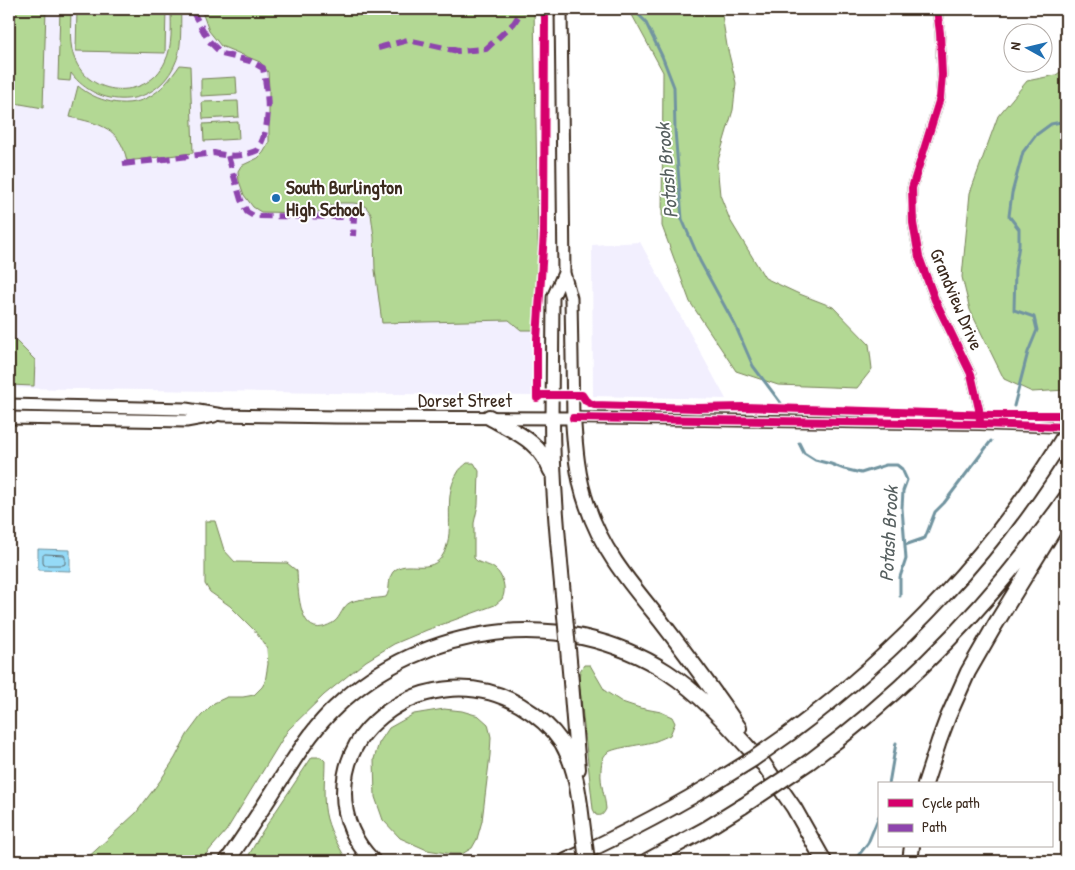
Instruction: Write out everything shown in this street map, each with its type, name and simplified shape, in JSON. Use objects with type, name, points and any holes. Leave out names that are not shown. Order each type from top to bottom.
[{"type":"highway","points":[[488,417],[524,438],[539,450],[549,467],[554,484]]},
{"type":"highway","points":[[552,418],[554,484],[578,755],[584,858]]},
{"type":"highway","points":[[573,418],[576,456],[584,494],[592,519],[604,545],[628,582],[660,620],[721,702],[794,808],[824,861]]},
{"type":"highway","points":[[566,861],[584,858],[724,777],[790,733],[833,700],[906,634],[968,568],[1019,504],[1066,433]]},
{"type":"highway","points":[[647,861],[706,829],[809,762],[838,741],[889,698],[953,636],[1012,570],[1066,498]]},
{"type":"highway","points":[[926,782],[948,717],[968,672],[1066,509]]},
{"type":"highway","points":[[227,861],[313,732],[336,707],[370,678],[402,660],[444,643],[475,635],[508,631],[544,632],[592,640],[634,654],[667,672],[689,689],[712,710],[762,763]]},
{"type":"highway","points":[[373,861],[364,852],[356,839],[347,818],[344,785],[348,765],[355,747],[373,724],[389,710],[426,693],[456,688],[482,690],[509,700],[534,714],[555,734],[565,750],[573,769],[580,805]]},
{"type":"highway","points":[[910,861],[912,848]]},
{"type":"highway","points":[[561,861],[584,858]]},
{"type":"main road","points":[[561,9],[564,273],[571,298],[573,418]]},
{"type":"main road","points":[[552,418],[553,297],[564,273]]},
{"type":"main road","name":"Dorset Street","points":[[9,405],[186,409],[223,415],[336,418],[573,418]]},
{"type":"main road","name":"Dorset Street","points":[[9,418],[186,422],[223,415]]},
{"type":"street","name":"Grandview Drive","points":[[937,9],[940,33],[941,90],[912,188],[913,222],[920,257],[936,300],[971,374],[979,409],[980,424]]},
{"type":"street","name":"Dorset Street","points":[[573,418],[1066,427]]},
{"type":"shaded area","name":"South Burlington High School","points":[[9,9],[372,9],[538,244],[532,396],[9,388]]},
{"type":"shaded area","points":[[640,242],[726,399],[593,396],[592,245]]},
{"type":"green space","points":[[9,9],[46,9],[43,108],[9,102]]},
{"type":"green space","points":[[60,9],[71,9],[70,36],[73,56],[84,74],[107,88],[120,89],[134,88],[146,83],[157,74],[168,56],[171,36],[171,9],[181,9],[180,46],[174,66],[165,80],[153,90],[139,97],[125,99],[110,98],[96,93],[82,85],[71,73],[70,81],[58,80]]},
{"type":"green space","points":[[77,9],[166,9],[165,53],[76,51]]},
{"type":"green space","points":[[201,9],[534,9],[538,244],[536,330],[521,330],[509,320],[382,323],[375,270],[371,214],[366,207],[361,204],[339,203],[314,213],[261,212],[253,207],[244,195],[238,171],[241,166],[258,158],[269,143],[268,72],[260,62],[221,46],[209,31]]},
{"type":"green space","points":[[624,9],[721,9],[736,83],[733,110],[717,164],[720,195],[730,220],[765,278],[833,307],[869,344],[872,369],[857,388],[778,385],[736,371],[690,302],[662,226],[663,72],[632,15]]},
{"type":"green space","points":[[180,65],[190,66],[193,153],[127,161],[124,150],[114,134],[99,125],[70,117],[78,86],[93,96],[111,102],[129,103],[152,95],[161,88]]},
{"type":"green space","points":[[1066,68],[1066,390],[1032,392],[1004,379],[970,310],[962,277],[970,193],[998,116],[1027,81],[1056,75]]},
{"type":"green space","points":[[236,77],[237,94],[201,96],[201,79]]},
{"type":"green space","points":[[238,101],[239,117],[203,119],[202,102]]},
{"type":"green space","points":[[238,122],[239,139],[204,141],[203,124]]},
{"type":"green space","points":[[9,334],[35,360],[34,386],[9,385]]},
{"type":"green space","points":[[467,463],[474,463],[479,471],[478,505],[474,523],[474,558],[498,572],[504,587],[502,599],[495,605],[394,644],[366,661],[324,695],[288,730],[226,831],[200,861],[84,861],[136,813],[160,781],[187,735],[201,716],[214,703],[227,697],[254,695],[265,682],[268,664],[267,648],[254,630],[230,606],[210,592],[205,584],[205,521],[215,521],[224,550],[235,562],[287,563],[297,571],[299,597],[304,616],[315,627],[323,627],[334,622],[351,602],[386,597],[391,575],[398,568],[426,566],[439,560],[444,553],[449,533],[450,493],[459,471]]},
{"type":"green space","points":[[584,665],[590,665],[605,691],[622,702],[661,712],[672,717],[675,723],[670,735],[656,741],[616,749],[605,755],[601,776],[606,809],[600,815],[596,815],[593,809],[579,680],[580,671]]},
{"type":"green space","points":[[444,709],[462,711],[479,716],[488,724],[491,737],[482,821],[477,839],[472,848],[462,854],[427,850],[400,838],[383,820],[375,797],[374,759],[379,743],[389,728],[414,714]]},
{"type":"green space","points":[[312,757],[321,757],[325,761],[325,812],[331,830],[347,861],[247,861],[262,832]]},
{"type":"water","points":[[38,549],[70,550],[70,571],[38,570]]},
{"type":"waterway","name":"Potash Brook","points":[[633,9],[645,21],[674,87],[675,130],[682,219],[700,261],[736,327],[753,366],[783,406]]},
{"type":"waterway","points":[[1014,406],[1028,352],[1037,330],[1034,317],[1014,310],[1019,229],[1009,216],[1012,193],[1023,152],[1036,135],[1051,124],[1066,121]]},
{"type":"waterway","points":[[905,545],[925,538],[935,512],[991,441]]},
{"type":"waterway","name":"Potash Brook","points":[[799,443],[804,453],[815,460],[844,469],[861,473],[886,465],[897,465],[902,469],[907,480],[903,491],[902,508],[906,559],[900,577],[900,596]]},
{"type":"waterway","name":"Potash Brook","points":[[889,782],[896,743]]},
{"type":"waterway","name":"Potash Brook","points":[[854,861],[868,843],[878,818]]},
{"type":"marked path","points":[[123,164],[214,153],[231,156],[242,155],[258,150],[264,137],[268,110],[263,68],[250,61],[222,54],[209,41],[192,9]]},
{"type":"marked path","points":[[378,48],[408,40],[458,51],[486,49],[514,23],[523,9]]},
{"type":"marked path","points":[[228,156],[241,200],[247,212],[254,216],[354,217],[353,236]]},
{"type":"cycle path","points":[[544,9],[544,233],[537,339],[537,398],[541,395],[582,395],[586,401],[594,405],[697,408],[744,407],[993,415],[1066,415]]},
{"type":"cycle path","points":[[937,9],[942,75],[940,98],[912,188],[913,223],[919,257],[935,300],[971,374],[980,421]]},
{"type":"cycle path","points":[[573,418],[1066,427]]},
{"type":"place","name":"South Burlington High School","points":[[276,198]]}]
